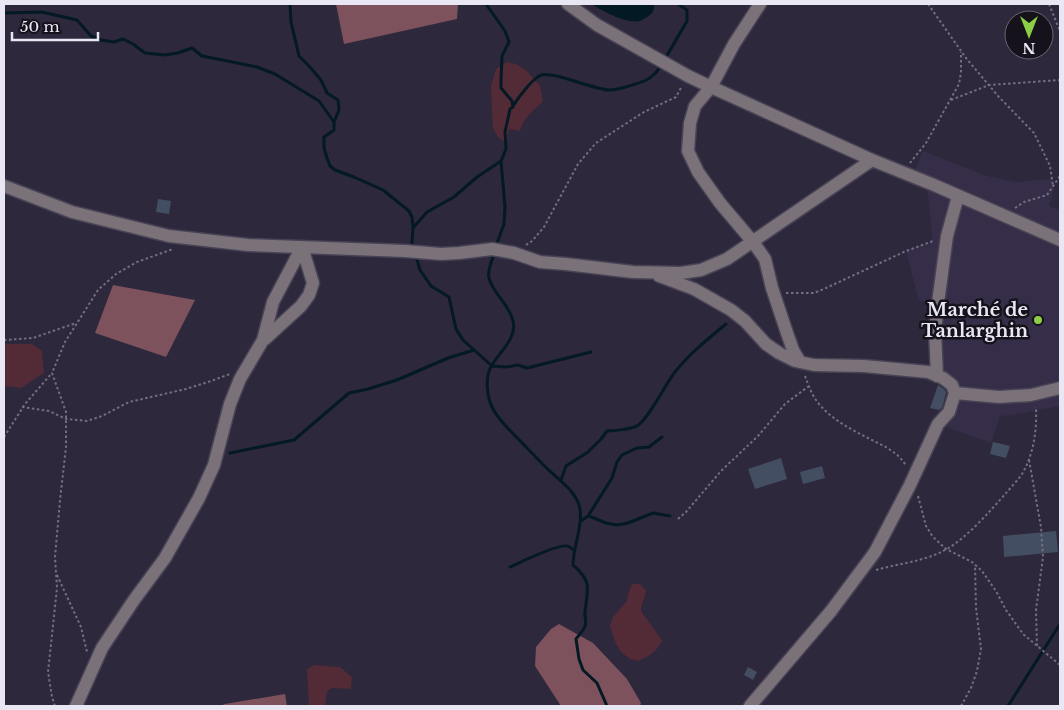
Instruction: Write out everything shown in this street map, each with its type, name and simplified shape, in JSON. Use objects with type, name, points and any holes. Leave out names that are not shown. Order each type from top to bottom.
[{"type":"street","points":[[568,4],[597,25],[688,76],[872,160],[1060,240]]},
{"type":"street","points":[[760,4],[734,44],[711,87],[696,106],[690,123],[688,151],[698,172],[714,195],[765,259],[786,333],[800,362]]},
{"type":"street","points":[[4,186],[72,212],[169,236],[248,245],[441,254],[492,249],[514,253],[540,262],[633,272],[681,273],[701,270],[727,259],[872,160]]},
{"type":"street","points":[[937,376],[934,331],[947,236],[958,196]]},
{"type":"street","points":[[76,706],[102,648],[165,558],[199,498],[214,465],[230,404],[240,379],[263,340],[273,302],[302,247]]},
{"type":"street","points":[[263,340],[301,306],[309,295],[313,283],[302,247]]},
{"type":"street","points":[[650,272],[694,289],[731,310],[745,321],[766,344],[779,353],[800,362],[814,366],[864,366],[928,372],[952,384],[955,393],[949,412],[938,424],[875,552],[831,611],[750,706]]},
{"type":"street","points":[[955,393],[999,397],[1035,394],[1060,388]]},
{"type":"path","points":[[928,4],[961,51],[989,85],[1034,133],[1050,166],[1053,186]]},
{"type":"path","points":[[1049,4],[1060,31]]},
{"type":"path","points":[[903,173],[926,143],[959,84],[961,51]]},
{"type":"path","points":[[514,253],[532,241],[544,227],[578,164],[596,143],[644,112],[676,97],[688,76]]},
{"type":"path","points":[[951,100],[989,85],[1060,80]]},
{"type":"path","points":[[1001,215],[1024,202],[1047,195],[1060,176]]},
{"type":"path","points":[[774,293],[814,292],[906,250],[947,236]]},
{"type":"path","points":[[4,437],[22,407],[52,373],[65,342],[98,290],[116,274],[137,262],[179,247]]},
{"type":"path","points":[[4,340],[34,338],[77,323]]},
{"type":"path","points":[[800,362],[808,386],[816,400],[825,410],[842,424],[890,450],[905,464],[926,526],[933,536],[946,549],[972,562],[982,571],[1022,634],[1060,665]]},
{"type":"path","points":[[52,373],[66,412],[66,447],[55,556],[57,588],[48,672],[55,706]]},
{"type":"path","points":[[22,407],[49,411],[66,419],[87,421],[102,416],[129,402],[186,389],[229,374]]},
{"type":"path","points":[[678,519],[720,471],[758,436],[785,404],[808,386]]},
{"type":"path","points":[[857,576],[941,553],[966,534],[994,507],[1022,475],[1028,460],[1036,434],[1035,394]]},
{"type":"path","points":[[1028,460],[1041,527],[1043,557],[1036,610],[1037,646]]},
{"type":"path","points":[[961,706],[971,688],[977,670],[980,648],[976,608],[976,565]]},
{"type":"path","points":[[56,573],[81,627],[92,672]]},
{"type":"shaded area","points":[[336,4],[458,4],[457,19],[344,44]]},
{"type":"shaded area","points":[[507,62],[516,64],[526,70],[540,86],[543,101],[527,118],[520,131],[509,129],[506,143],[498,137],[493,128],[491,86],[496,69]]},
{"type":"shaded area","points":[[923,151],[987,176],[1010,181],[1052,179],[1054,188],[1049,206],[1060,210],[1060,406],[1000,416],[991,443],[938,424],[955,393],[943,378],[938,303],[919,301],[906,251],[932,241],[927,184],[912,177]]},
{"type":"shaded area","points":[[113,285],[195,300],[166,357],[95,333]]},
{"type":"shaded area","points":[[4,344],[32,344],[42,351],[44,373],[21,388],[4,386]]},
{"type":"shaded area","points":[[632,584],[640,584],[646,591],[641,611],[662,640],[656,650],[639,661],[630,659],[621,652],[610,626],[613,617],[627,601]]},
{"type":"shaded area","points":[[559,624],[593,643],[627,679],[641,703],[640,706],[561,706],[535,666],[536,647],[551,629]]},
{"type":"shaded area","points":[[314,665],[340,667],[352,677],[351,689],[332,688],[327,691],[325,706],[309,706],[307,669]]},
{"type":"shaded area","points":[[285,694],[287,706],[220,706],[225,704]]},
{"type":"water","points":[[591,4],[654,4],[654,6],[653,12],[641,21],[628,21]]},
{"type":"building","points":[[158,199],[171,201],[169,214],[156,212]]},
{"type":"building","points":[[938,385],[946,393],[942,408],[939,410],[930,408]]},
{"type":"building","points":[[993,442],[1010,446],[1006,458],[990,454]]},
{"type":"building","points":[[781,458],[787,479],[755,489],[748,469]]},
{"type":"building","points":[[822,466],[825,478],[803,484],[800,472]]},
{"type":"building","points":[[1056,531],[1058,552],[1004,557],[1003,536]]},
{"type":"building","points":[[748,667],[757,672],[753,680],[744,675]]},
{"type":"waterway","points":[[290,4],[291,22],[299,56],[321,80],[327,93],[338,100],[339,110],[334,122],[334,130],[324,137],[324,148],[330,166],[335,170],[383,190],[409,211],[413,227]]},
{"type":"waterway","points":[[414,248],[412,243],[413,228],[427,212],[454,197],[477,177],[501,161],[506,149],[505,132],[510,109],[513,107],[512,101],[501,88],[501,80],[502,56],[509,42],[505,31],[486,4]]},
{"type":"waterway","points":[[665,59],[687,21],[687,10],[678,4]]},
{"type":"waterway","points":[[4,13],[42,12],[77,20],[91,36],[114,42],[123,39],[145,53],[165,55],[192,48],[202,56],[257,67],[275,74],[319,101],[334,122]]},
{"type":"waterway","points":[[513,106],[530,84],[541,75],[547,74],[612,90],[647,80],[657,72],[662,64]]},
{"type":"waterway","points":[[496,246],[504,224],[505,207],[501,161]]},
{"type":"waterway","points":[[495,252],[489,268],[489,278],[511,315],[514,328],[509,341],[489,371],[487,382],[489,398],[492,408],[512,433],[569,489],[578,503],[581,516],[573,565],[586,581],[588,591],[585,613],[586,624],[576,639],[583,670],[597,683],[607,706]]},
{"type":"waterway","points":[[416,256],[420,270],[431,286],[449,297],[456,329],[463,340],[492,366],[506,367],[518,365],[527,368],[591,352]]},
{"type":"waterway","points":[[561,480],[566,466],[588,452],[607,431],[637,426],[681,365],[699,346],[726,324]]},
{"type":"waterway","points":[[230,453],[294,440],[349,393],[397,380],[448,358],[474,350]]},
{"type":"waterway","points":[[581,521],[588,516],[612,478],[617,462],[622,455],[637,448],[649,447],[662,437]]},
{"type":"waterway","points":[[589,516],[617,525],[628,523],[653,513],[670,516]]},
{"type":"waterway","points":[[510,567],[562,546],[567,546],[574,550]]},
{"type":"waterway","points":[[1008,706],[1060,624]]},
{"type":"place","name":"Marché de Tanlarghin","points":[[1038,320]]}]
